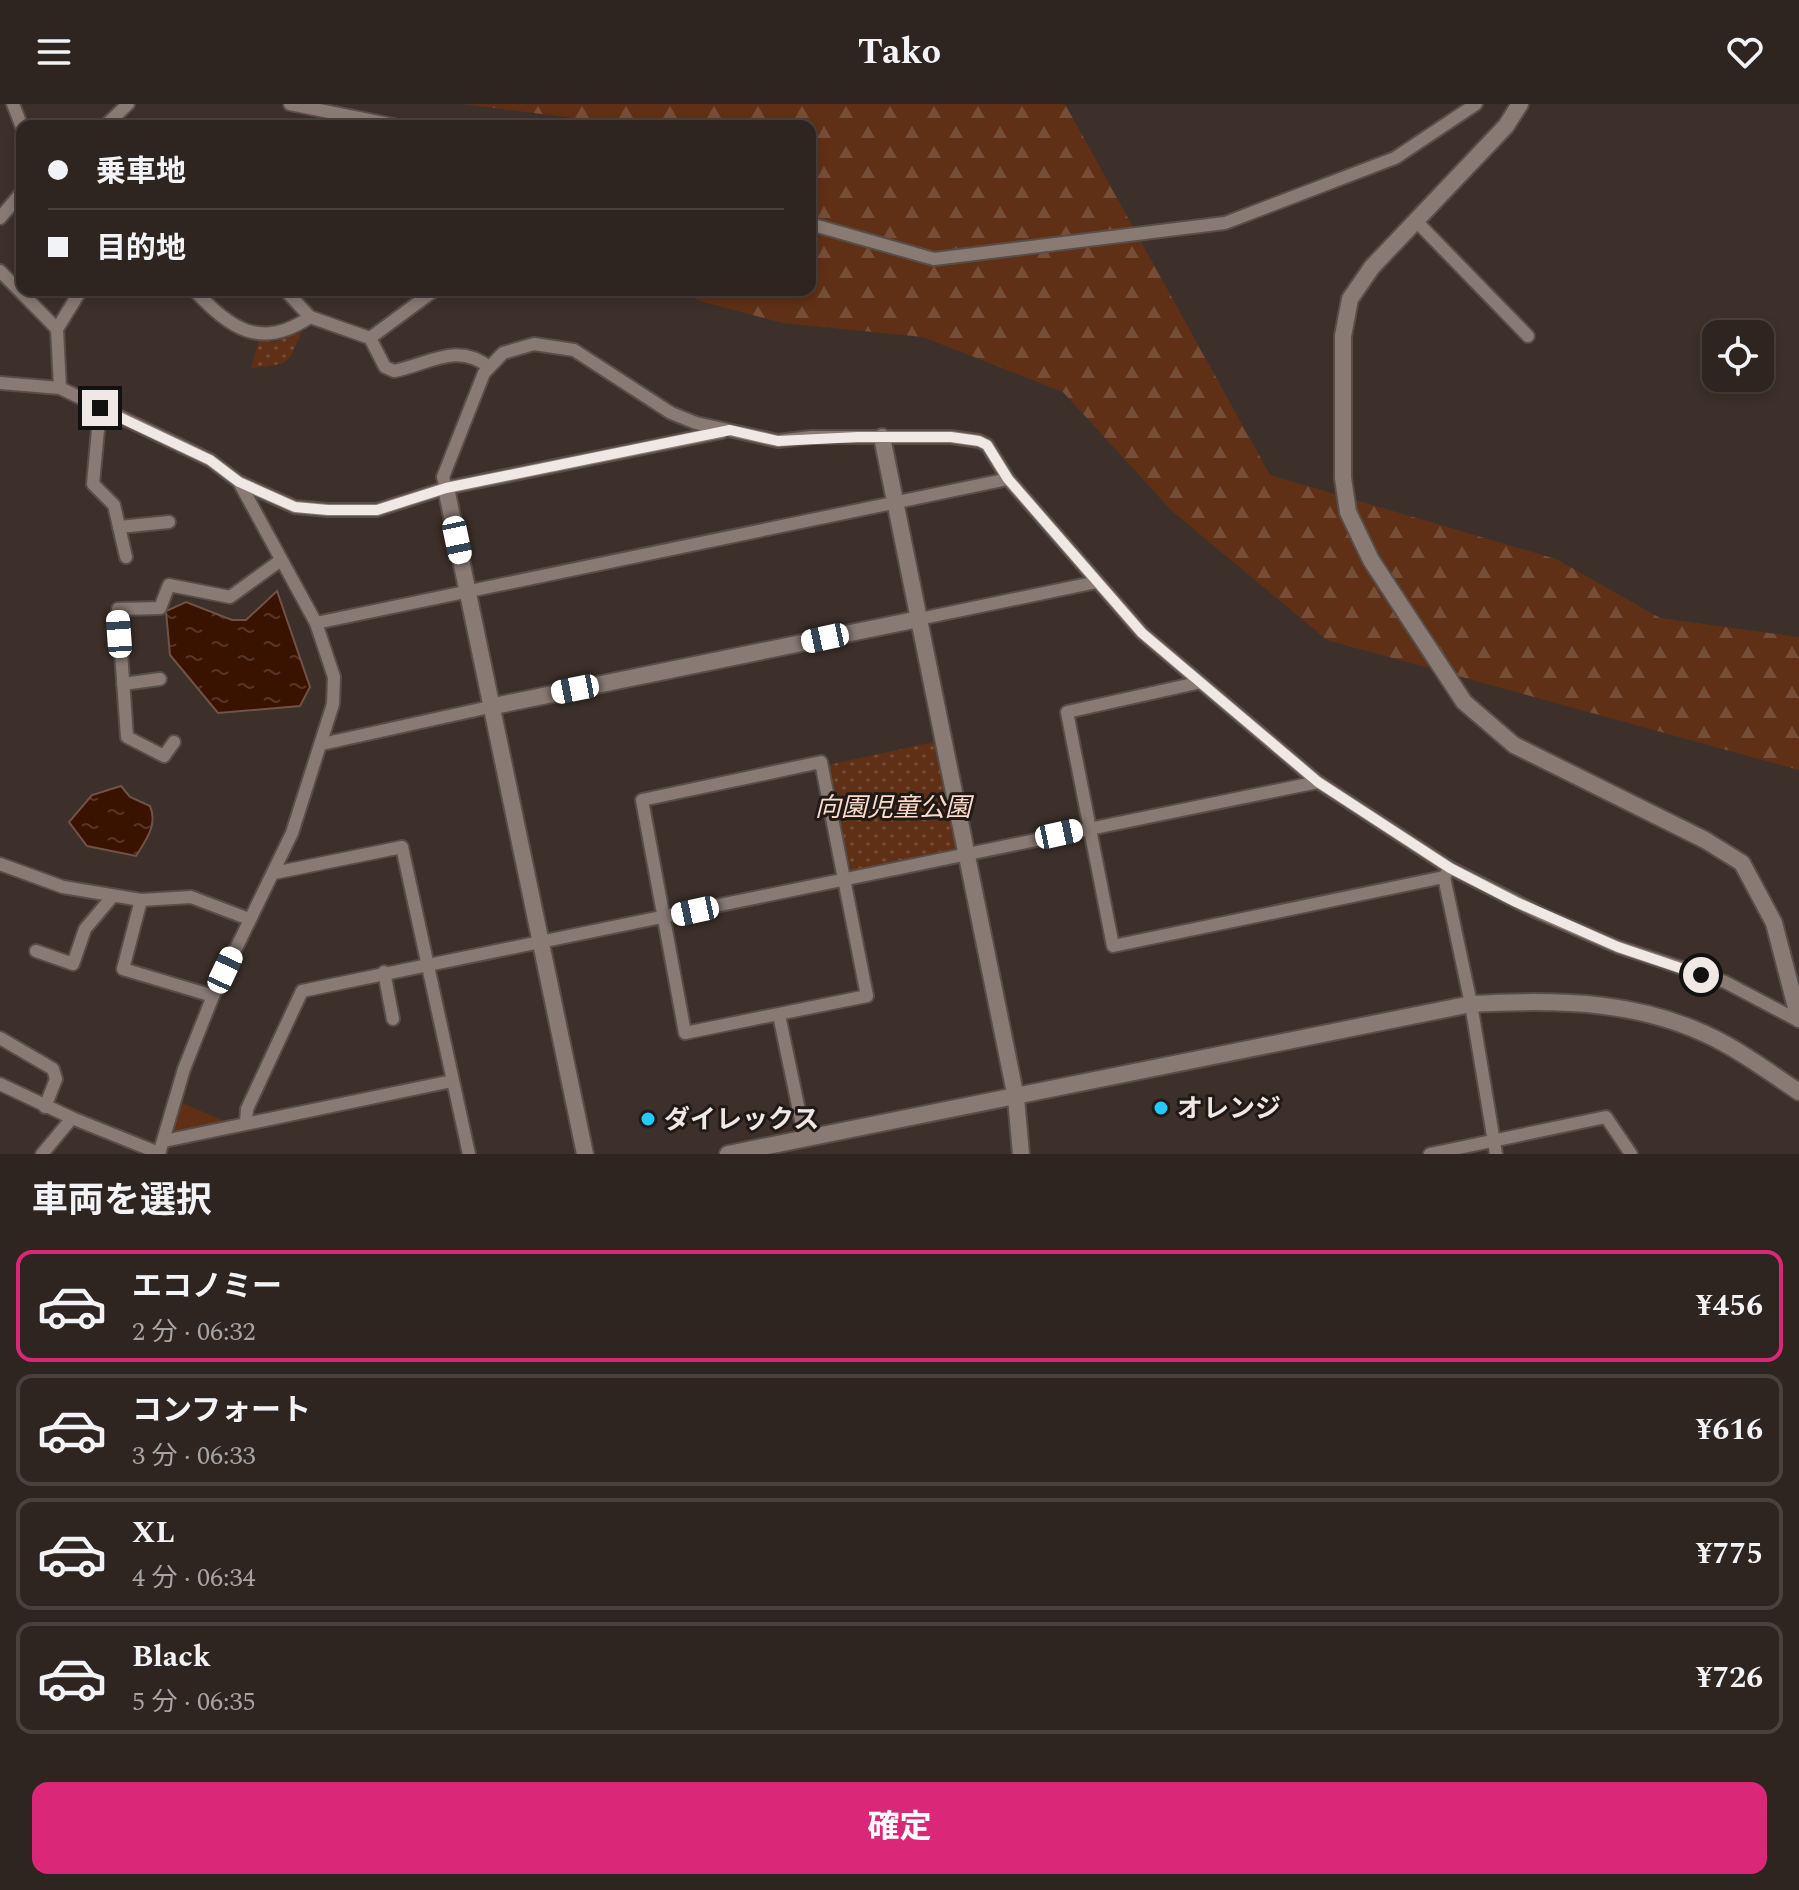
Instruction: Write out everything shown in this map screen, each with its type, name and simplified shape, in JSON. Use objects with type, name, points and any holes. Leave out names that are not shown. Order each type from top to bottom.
[{"type":"street","points":[[111,120],[128,104]]},
{"type":"street","points":[[290,104],[369,120]]},
{"type":"street","points":[[816,226],[934,259],[1225,223],[1395,158],[1476,104]]},
{"type":"street","points":[[1520,104],[1506,126],[1372,267],[1350,299],[1343,336],[1343,478],[1348,512],[1371,560],[1464,702],[1492,729],[1514,745],[1705,840],[1742,863],[1774,923],[1799,1020]]},
{"type":"street","points":[[0,218],[16,199]]},
{"type":"street","points":[[1417,222],[1528,336]]},
{"type":"street","points":[[0,271],[16,287]]},
{"type":"street","points":[[25,296],[57,329]]},
{"type":"street","points":[[60,388],[57,329],[77,296]]},
{"type":"street","points":[[200,296],[222,320],[258,334],[293,329],[310,317]]},
{"type":"street","points":[[291,296],[310,317],[370,338],[385,367],[394,371],[412,368],[429,358],[458,355],[489,367]]},
{"type":"street","points":[[370,338],[427,296]]},
{"type":"street","points":[[585,1154],[494,706],[443,477],[489,367],[514,348],[534,344],[574,350],[671,413],[778,441],[811,437],[882,437],[979,441],[987,445],[1008,479],[1142,633],[1197,683],[1318,782],[1447,873],[1618,947],[1725,982],[1799,1020]]},
{"type":"street","points":[[0,383],[60,388],[210,460],[239,482],[295,507],[328,510],[377,510],[446,488],[730,430]]},
{"type":"street","points":[[100,408],[93,484],[114,505],[126,557]]},
{"type":"street","points":[[882,437],[1016,1098],[1021,1154]]},
{"type":"street","points":[[316,623],[1008,479]]},
{"type":"street","points":[[160,1149],[184,1069],[213,996],[292,833],[333,704],[334,677],[316,623],[239,482]]},
{"type":"street","points":[[119,527],[169,522]]},
{"type":"street","points":[[174,742],[164,756],[124,743],[118,609],[160,608],[169,585],[230,597],[281,560]]},
{"type":"street","points":[[322,744],[1097,582]]},
{"type":"street","points":[[123,684],[160,679]]},
{"type":"street","points":[[1197,683],[1067,712],[1113,946],[1447,873]]},
{"type":"street","points":[[821,762],[846,879],[867,996],[685,1033],[642,800],[821,762]]},
{"type":"street","points":[[246,1122],[247,1109],[302,991],[1318,782]]},
{"type":"street","points":[[274,873],[402,847],[469,1154]]},
{"type":"street","points":[[0,864],[63,887],[112,897],[141,900],[191,897],[249,919]]},
{"type":"street","points":[[1447,873],[1496,1139],[1496,1154]]},
{"type":"street","points":[[36,951],[73,964],[85,929],[112,897]]},
{"type":"street","points":[[141,900],[123,969],[213,996]]},
{"type":"street","points":[[384,972],[393,1019]]},
{"type":"street","points":[[728,1154],[1471,1004],[1538,1000],[1595,1002],[1652,1014],[1725,1044],[1799,1092]]},
{"type":"street","points":[[779,1015],[805,1139]]},
{"type":"street","points":[[0,1038],[53,1069],[56,1079],[45,1107]]},
{"type":"street","points":[[0,1084],[72,1118],[160,1149],[246,1122],[452,1081]]},
{"type":"street","points":[[1430,1154],[1606,1117],[1631,1154]]},
{"type":"street","points":[[42,1154],[72,1118]]},
{"type":"green space","points":[[462,104],[1065,104],[1270,475],[1556,559],[1660,618],[1799,637],[1799,770],[1327,640],[1172,511],[1063,392],[923,337],[783,323],[689,296],[816,296],[816,120],[573,118]]},
{"type":"green space","points":[[302,331],[286,361],[251,368],[259,340],[275,342]]},
{"type":"green space","name":"向園児童公園","points":[[934,742],[957,848],[851,871],[828,765]]},
{"type":"green space","points":[[182,1103],[227,1122],[178,1132],[172,1127]]},
{"type":"water","points":[[277,591],[310,687],[300,706],[218,713],[170,655],[166,611],[186,602],[232,620],[246,620]]},
{"type":"water","points":[[121,786],[130,797],[150,806],[152,813],[150,832],[136,856],[87,846],[69,822],[92,795]]},
{"type":"place","name":"オレンジ","points":[[1161,1108]]},
{"type":"place","name":"ダイレックス","points":[[648,1119]]},
{"type":"route","points":[[100,408],[210,460],[239,482],[295,507],[328,510],[377,510],[446,488],[730,430],[778,441],[811,437],[951,437],[979,441],[987,445],[1008,479],[1142,633],[1197,683],[1318,782],[1450,868],[1516,902],[1618,947],[1701,975]]}]
